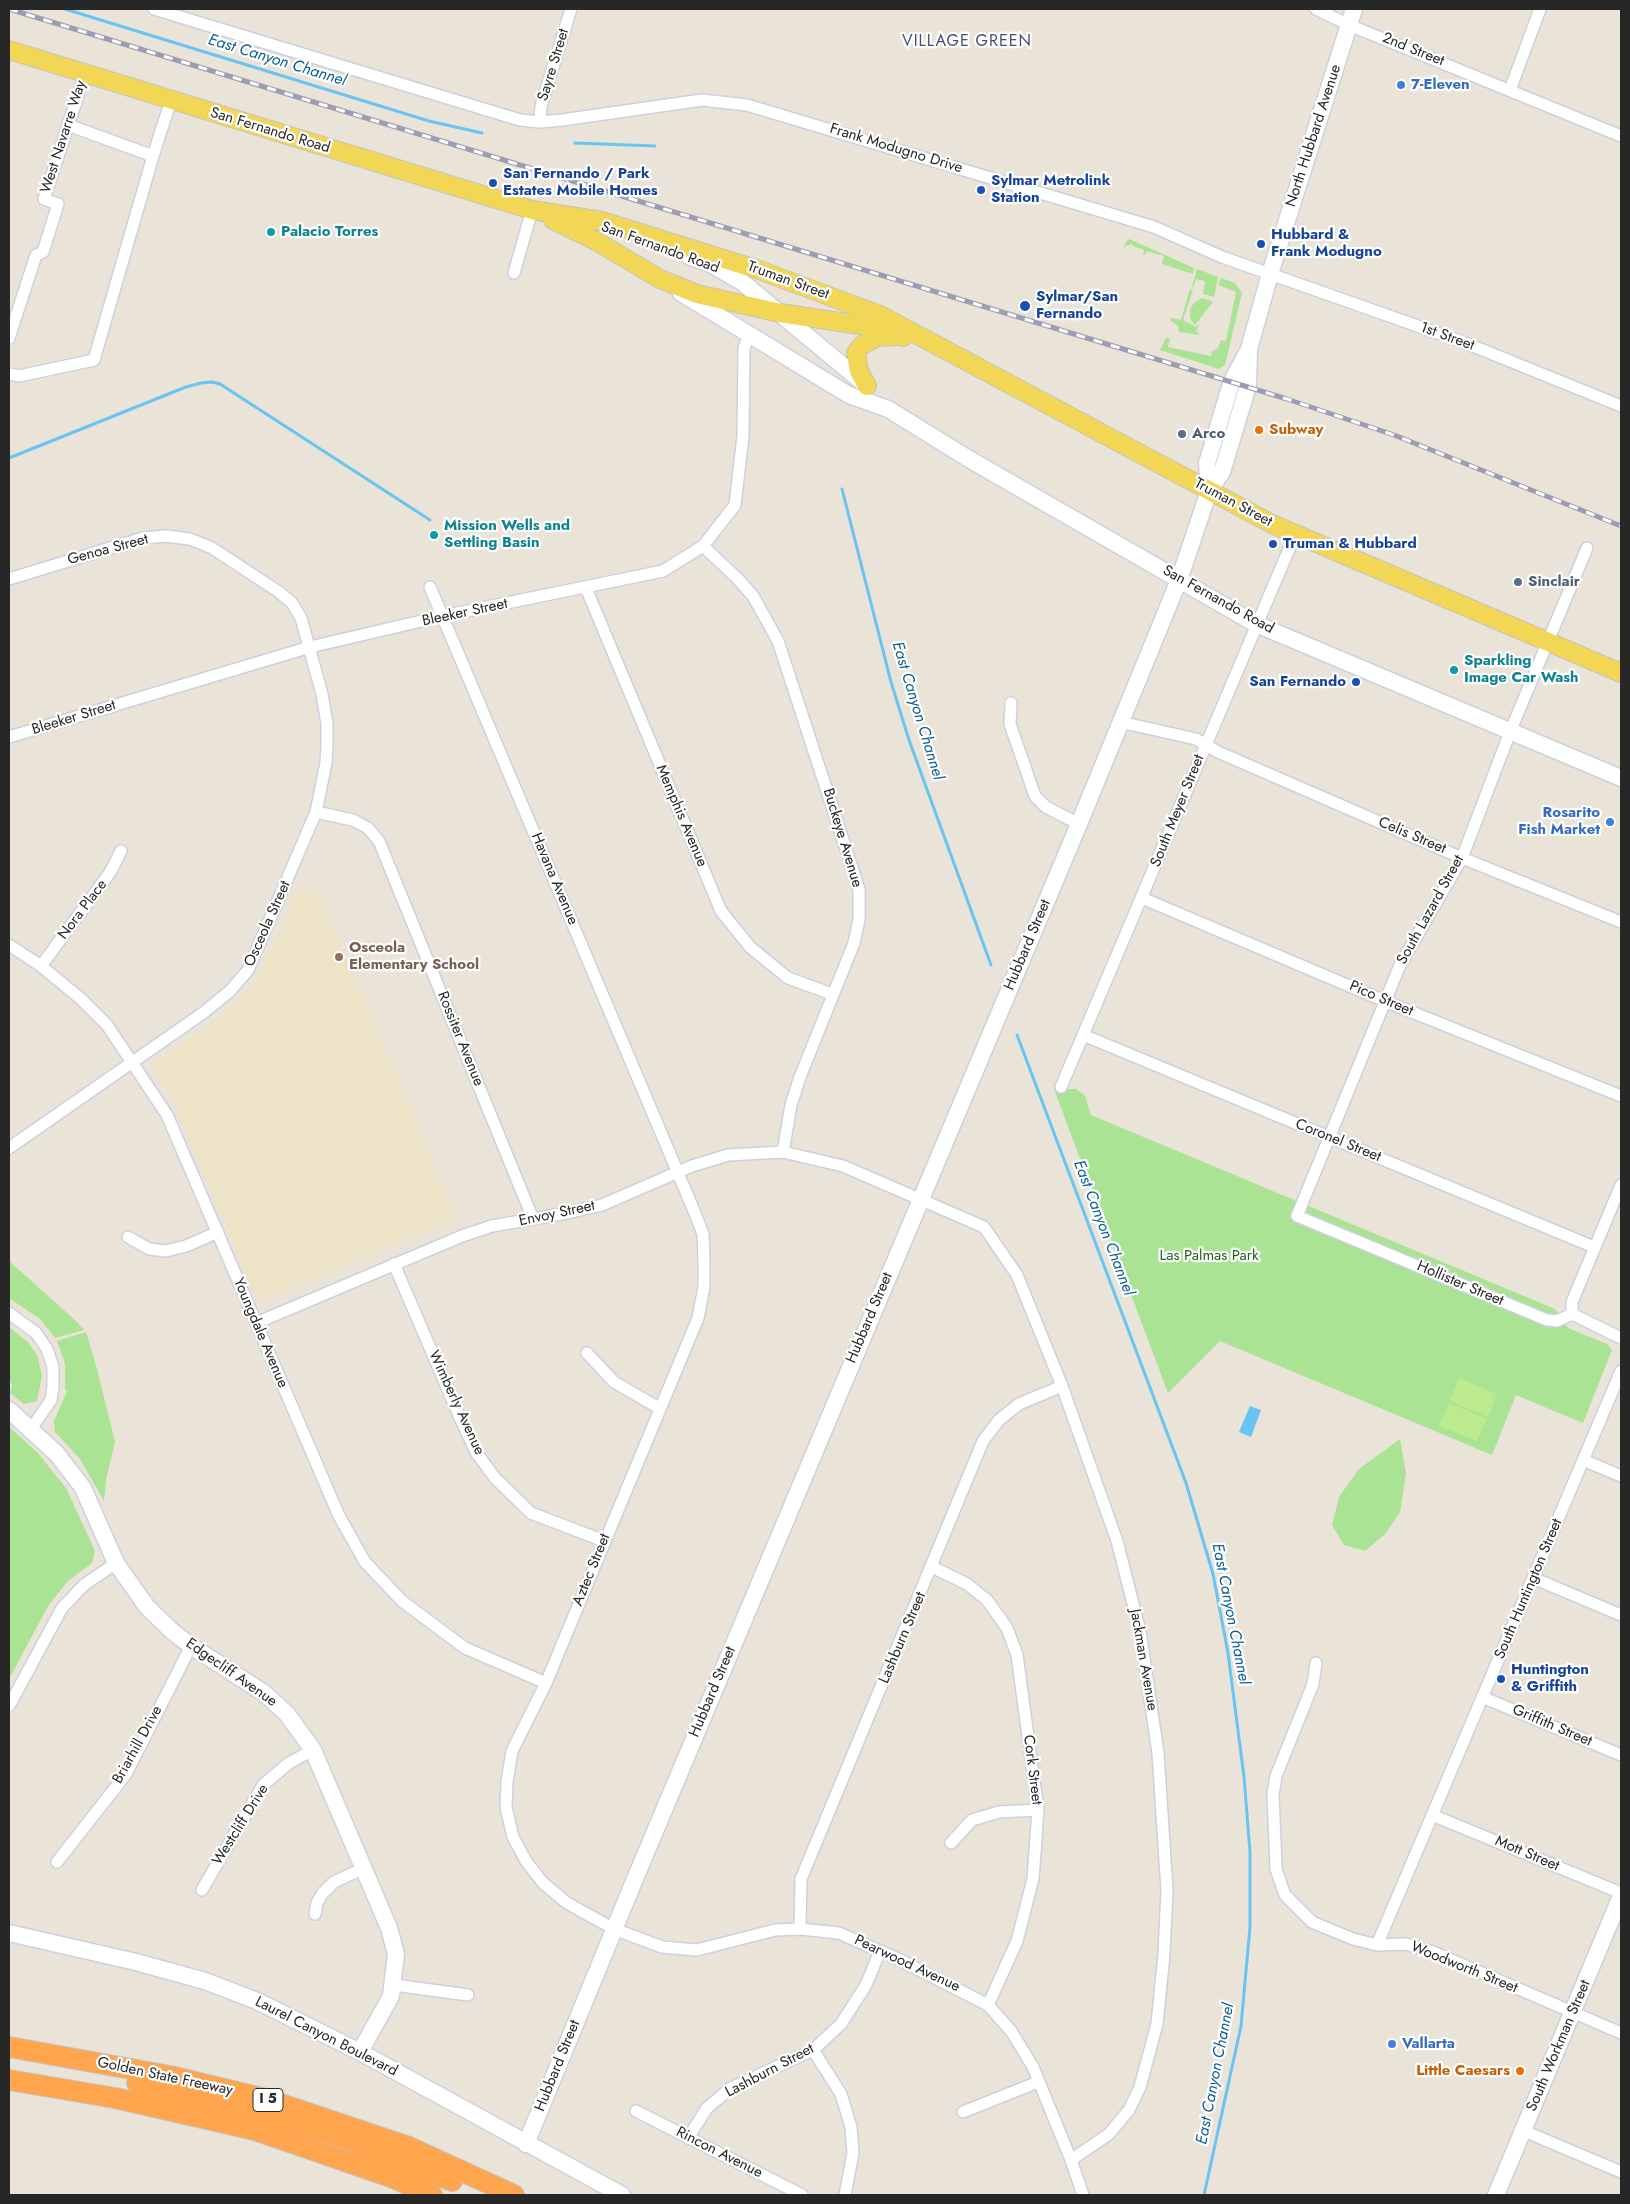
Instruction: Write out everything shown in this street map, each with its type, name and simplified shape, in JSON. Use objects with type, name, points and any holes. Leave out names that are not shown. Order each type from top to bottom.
[{"type":"highway","name":"Golden State Freeway","points":[[9,2047],[170,2076],[266,2100],[409,2147],[514,2195]]},
{"type":"highway","points":[[9,2060],[152,2086],[254,2110],[348,2140],[484,2195]]},
{"type":"highway","name":"Golden State Freeway","points":[[9,2080],[115,2098],[255,2130],[391,2177],[432,2195]]},
{"type":"highway","points":[[115,2098],[132,2090],[239,2115],[379,2160],[459,2195]]},
{"type":"main road","name":"North Hubbard Avenue","points":[[1232,381],[1249,349],[1270,274],[1354,9]]},
{"type":"main road","name":"San Fernando Road","points":[[9,50],[532,210],[574,218],[711,264],[742,282],[780,313],[867,386],[888,409]]},
{"type":"main road","name":"San Fernando Road","points":[[532,210],[596,241],[849,395],[888,409],[968,459],[1256,624],[1621,778]]},
{"type":"main road","name":"Truman Street","points":[[574,218],[602,221],[759,270],[880,315],[1209,491],[1295,534],[1621,673]]},
{"type":"main road","name":"Truman Street","points":[[660,280],[718,300],[780,313],[874,327],[899,336],[938,346]]},
{"type":"main road","points":[[867,386],[859,371],[856,353],[862,346],[877,337],[899,336]]},
{"type":"main road","name":"North Hubbard Avenue","points":[[1248,386],[1249,349]]},
{"type":"main road","name":"Hubbard Street","points":[[1209,491],[1207,463],[1232,381]]},
{"type":"main road","name":"Hubbard Street","points":[[526,2144],[614,1929],[1079,824],[1179,580],[1209,491],[1222,472],[1248,386]]},
{"type":"main road","name":"Edgecliff Avenue","points":[[9,1410],[57,1454],[83,1488],[116,1563],[147,1607],[191,1646],[264,1693],[288,1714],[313,1750],[390,1928],[396,1954],[394,1984],[391,1996],[360,2052]]},
{"type":"main road","name":"South Workman Street","points":[[1496,2195],[1621,1895]]},
{"type":"main road","name":"Laurel Canyon Boulevard","points":[[9,1933],[136,1962],[205,1982],[257,2001],[360,2052],[622,2195]]},
{"type":"street","points":[[154,9],[520,120],[540,122]]},
{"type":"street","name":"Sayre Street","points":[[540,122],[541,106],[571,9]]},
{"type":"street","name":"2nd Street","points":[[1316,9],[1349,25],[1621,136]]},
{"type":"street","points":[[1510,90],[1540,9]]},
{"type":"street","name":"West Navarre Way","points":[[10,334],[36,255],[43,252],[58,204],[44,199],[84,74]]},
{"type":"street","points":[[9,374],[19,376],[94,360],[170,100]]},
{"type":"street","name":"Frank Modugno Drive","points":[[540,122],[702,100],[747,105],[1154,227],[1222,257],[1270,274]]},
{"type":"street","points":[[68,126],[153,156]]},
{"type":"street","points":[[514,273],[532,210]]},
{"type":"street","name":"1st Street","points":[[1270,274],[1463,342],[1621,406]]},
{"type":"street","name":"Bleeker Street","points":[[9,737],[310,647],[443,616],[663,572],[703,546],[735,505],[739,484],[742,436],[744,348],[749,335]]},
{"type":"street","name":"South Meyer Street","points":[[1061,1088],[1295,534]]},
{"type":"street","name":"Genoa Street","points":[[9,579],[143,538],[166,536],[190,539],[212,548],[285,597],[301,618],[310,647]]},
{"type":"street","name":"Buckeye Avenue","points":[[703,546],[753,596],[778,641],[859,889],[860,920],[854,943],[832,994],[791,1105],[783,1152]]},
{"type":"street","name":"South Lazard Street","points":[[1297,1216],[1328,1137],[1387,1002],[1400,965],[1462,858],[1510,732],[1587,548]]},
{"type":"street","name":"Havana Avenue","points":[[430,587],[678,1172]]},
{"type":"street","name":"Memphis Avenue","points":[[586,588],[721,911],[750,947],[788,978],[832,994]]},
{"type":"street","name":"Osceola Street","points":[[9,1148],[207,1010],[230,991],[248,970],[316,812],[326,763],[327,724],[322,694],[310,647]]},
{"type":"street","points":[[1012,703],[1010,724],[1035,796],[1046,807],[1079,824]]},
{"type":"street","name":"Celis Street","points":[[1120,722],[1196,739],[1205,745],[1462,858],[1621,922]]},
{"type":"street","name":"Rossiter Avenue","points":[[316,812],[353,820],[368,828],[379,841],[533,1219]]},
{"type":"street","name":"Nora Place","points":[[41,966],[111,871],[121,851]]},
{"type":"street","name":"Pico Street","points":[[1142,898],[1387,1002],[1621,1096]]},
{"type":"street","name":"Youngdale Avenue","points":[[9,946],[41,966],[81,999],[107,1025],[167,1116],[339,1516],[365,1562],[402,1601],[465,1648],[546,1683]]},
{"type":"street","name":"Coronel Street","points":[[1083,1035],[1594,1246]]},
{"type":"street","name":"Envoy Street","points":[[256,1323],[477,1231],[602,1205],[678,1172],[728,1155],[783,1152],[843,1166],[920,1200]]},
{"type":"street","name":"Aztec Street","points":[[614,1929],[567,1903],[542,1883],[526,1861],[513,1837],[506,1807],[507,1781],[512,1751],[546,1683],[698,1318],[704,1287],[702,1234],[678,1172]]},
{"type":"street","points":[[1621,1185],[1619,1199],[1594,1246],[1572,1302],[1572,1314],[1577,1319],[1621,1338]]},
{"type":"street","name":"Jackman Avenue","points":[[920,1200],[984,1227],[994,1238],[1017,1275],[1062,1386],[1117,1540],[1140,1632],[1158,1753],[1167,1890],[1164,1954],[1157,2024],[1140,2086],[1130,2110],[1109,2134],[1071,2160]]},
{"type":"street","name":"Hollister Street","points":[[1297,1216],[1547,1320],[1556,1322],[1572,1314]]},
{"type":"street","points":[[128,1237],[149,1250],[166,1251],[186,1246],[218,1232]]},
{"type":"street","name":"Wimberly Avenue","points":[[394,1264],[476,1452],[495,1478],[531,1513],[604,1541]]},
{"type":"street","points":[[9,1312],[36,1332],[47,1349],[53,1367],[53,1387],[50,1400],[31,1429]]},
{"type":"street","points":[[587,1353],[614,1382],[659,1408]]},
{"type":"street","name":"South Huntington Street","points":[[1377,1944],[1621,1371]]},
{"type":"street","name":"Lashburn Street","points":[[800,1929],[801,1879],[983,1441],[999,1420],[1019,1404],[1062,1386]]},
{"type":"street","points":[[1583,1460],[1621,1476]]},
{"type":"street","points":[[9,1706],[62,1608],[84,1585],[116,1563]]},
{"type":"street","name":"Cork Street","points":[[932,1567],[967,1584],[987,1600],[1007,1628],[1017,1655],[1038,1810],[1033,1879],[1022,1923],[1017,1940],[996,1990],[988,2004]]},
{"type":"street","points":[[1533,1578],[1621,1615]]},
{"type":"street","name":"Briarhill Drive","points":[[57,1862],[126,1774],[191,1646]]},
{"type":"street","name":"Woodworth Street","points":[[1316,1663],[1313,1684],[1276,1776],[1273,1794],[1276,1869],[1285,1895],[1312,1922],[1353,1939],[1377,1944],[1406,1944],[1433,1952],[1621,2033]]},
{"type":"street","name":"Griffith Street","points":[[1482,1697],[1621,1755]]},
{"type":"street","name":"Westcliff Drive","points":[[202,1890],[263,1785],[289,1763],[313,1750]]},
{"type":"street","points":[[951,1842],[972,1820],[998,1812],[1038,1810]]},
{"type":"street","name":"Mott Street","points":[[1432,1814],[1621,1895]]},
{"type":"street","points":[[315,1914],[316,1903],[334,1882],[364,1868]]},
{"type":"street","name":"Pearwood Avenue","points":[[614,1929],[662,1947],[697,1950],[776,1930],[800,1929],[839,1934],[880,1951],[988,2004],[1011,2031],[1038,2082],[1071,2160],[1083,2195]]},
{"type":"street","name":"Lashburn Street","points":[[688,2138],[707,2108],[731,2088],[813,2050],[841,2024],[866,1985],[880,1951]]},
{"type":"street","points":[[394,1984],[468,1995]]},
{"type":"street","points":[[813,2050],[841,2094],[851,2128],[853,2153],[845,2195]]},
{"type":"street","points":[[963,2112],[1038,2082]]},
{"type":"street","name":"Rincon Avenue","points":[[636,2111],[802,2195]]},
{"type":"street","points":[[1524,2131],[1621,2172]]},
{"type":"shaded area","points":[[299,888],[321,896],[457,1218],[261,1301],[257,1299],[174,1104],[153,1067],[155,1062],[234,1005],[257,980]]},
{"type":"green space","points":[[1129,239],[1194,268],[1193,274],[1162,264],[1164,256],[1147,251],[1143,257],[1144,250],[1133,246],[1131,243],[1126,245],[1123,251],[1125,243]]},
{"type":"green space","points":[[1197,269],[1218,277],[1214,297],[1203,294],[1205,281],[1196,279],[1192,287]]},
{"type":"green space","points":[[1221,278],[1235,283],[1242,293],[1225,365],[1219,369],[1160,350],[1166,338],[1170,338],[1168,347],[1211,356],[1212,351],[1218,348],[1221,340],[1226,341],[1236,292],[1218,285]]},
{"type":"green space","points":[[1190,289],[1193,290],[1183,320],[1196,327],[1200,324],[1196,331],[1200,335],[1179,332],[1178,326],[1170,320],[1172,318],[1181,320]]},
{"type":"green space","points":[[1202,298],[1213,302],[1195,325],[1190,318],[1190,309],[1194,303]]},
{"type":"green space","name":"Las Palmas Park","points":[[1054,1089],[1076,1089],[1085,1096],[1091,1115],[1555,1309],[1568,1328],[1607,1344],[1612,1350],[1583,1423],[1516,1395],[1492,1455],[1220,1341],[1168,1393]]},
{"type":"green space","points":[[9,1261],[84,1330],[55,1338],[40,1319],[9,1298]]},
{"type":"green space","points":[[9,1327],[28,1342],[37,1355],[42,1376],[37,1401],[24,1404],[10,1393],[12,1386],[9,1376]]},
{"type":"green space","points":[[86,1332],[115,1442],[106,1480],[104,1501],[80,1459],[55,1432],[54,1421],[67,1391],[65,1390],[65,1363],[57,1341]]},
{"type":"green space","points":[[1459,1378],[1497,1394],[1488,1417],[1450,1401]]},
{"type":"green space","points":[[1449,1403],[1487,1419],[1477,1441],[1439,1426]]},
{"type":"green space","points":[[9,1427],[37,1452],[66,1488],[95,1551],[92,1563],[67,1582],[48,1606],[9,1679]]},
{"type":"green space","points":[[1400,1439],[1406,1473],[1400,1512],[1386,1533],[1365,1551],[1344,1545],[1332,1525],[1339,1497],[1359,1469]]},
{"type":"water","points":[[1250,1406],[1261,1410],[1251,1437],[1239,1432]]},
{"type":"waterway","name":"East Canyon Channel","points":[[65,9],[429,121],[482,133]]},
{"type":"waterway","name":"East Canyon Channel","points":[[575,143],[655,146]]},
{"type":"waterway","points":[[9,458],[186,387],[212,382],[220,384],[430,520]]},
{"type":"waterway","name":"East Canyon Channel","points":[[842,489],[891,682],[909,740],[991,965]]},
{"type":"waterway","name":"East Canyon Channel","points":[[1017,1035],[1186,1483],[1213,1574],[1228,1653],[1244,1777],[1250,1852],[1250,1927],[1241,2026],[1204,2195]]},
{"type":"railway","points":[[9,9],[1287,399],[1394,435],[1621,526]]},
{"type":"place","name":"7-Eleven","points":[[1401,85]]},
{"type":"place","name":"San Fernando / Park Estates Mobile Homes","points":[[493,183]]},
{"type":"place","name":"Sylmar Metrolink Station","points":[[981,190]]},
{"type":"place","name":"Palacio Torres","points":[[271,232]]},
{"type":"place","name":"Hubbard & Frank Modugno","points":[[1261,244]]},
{"type":"place","name":"Sylmar/San Fernando","points":[[1025,306]]},
{"type":"place","name":"Subway","points":[[1259,430]]},
{"type":"place","name":"Arco","points":[[1182,434]]},
{"type":"place","name":"Mission Wells and Settling Basin","points":[[434,535]]},
{"type":"place","name":"Truman & Hubbard","points":[[1273,544]]},
{"type":"place","name":"Sinclair","points":[[1518,582]]},
{"type":"place","name":"Sparkling Image Car Wash","points":[[1454,670]]},
{"type":"place","name":"San Fernando","points":[[1356,682]]},
{"type":"place","name":"Rosarito Fish Market","points":[[1610,822]]},
{"type":"place","name":"Osceola Elementary School","points":[[339,957]]},
{"type":"place","name":"Huntington & Griffith","points":[[1501,1679]]},
{"type":"place","name":"Vallarta","points":[[1392,2044]]},
{"type":"place","name":"Little Caesars","points":[[1520,2071]]},
{"type":"district","name":"VILLAGE GREEN","points":[[967,42]]}]
